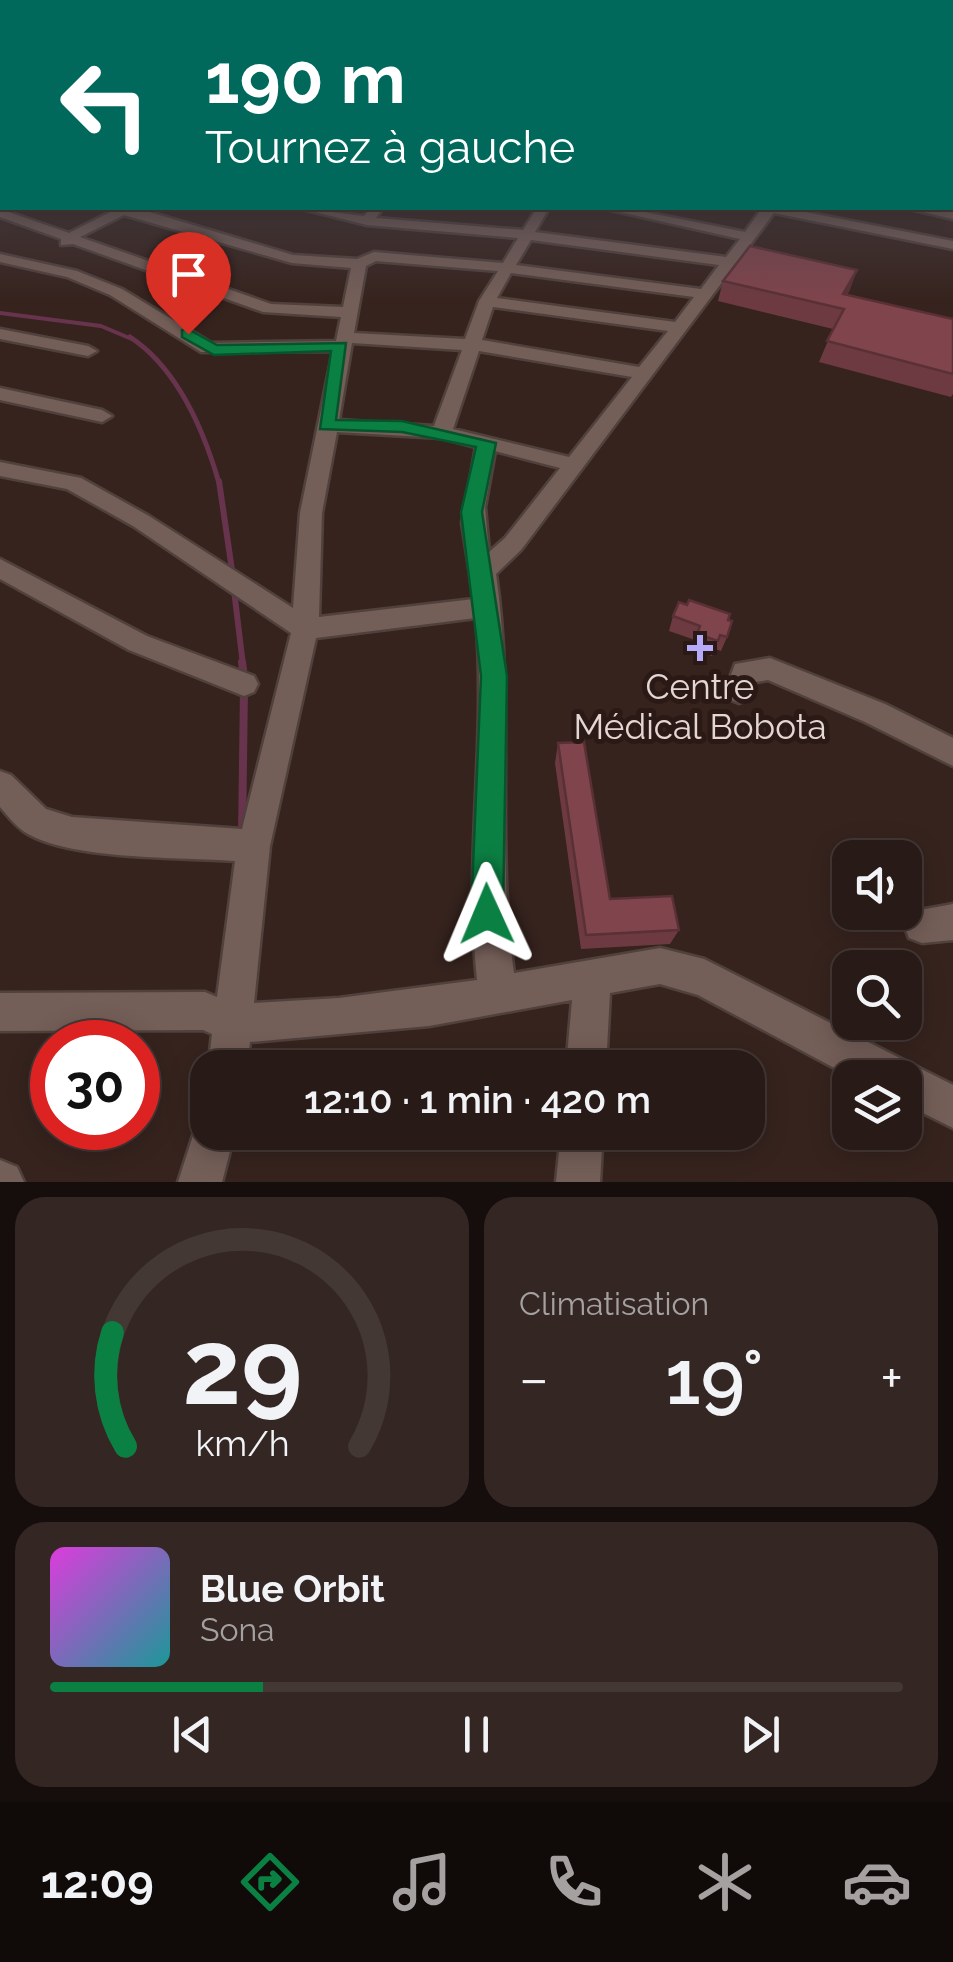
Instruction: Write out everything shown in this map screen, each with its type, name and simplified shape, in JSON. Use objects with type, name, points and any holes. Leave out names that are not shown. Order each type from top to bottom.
[{"type":"street","points":[[6,264],[74,239],[78,231],[126,210],[292,258],[359,264],[374,256],[508,266],[702,294]]},
{"type":"street","points":[[314,210],[366,221],[430,227],[479,225],[729,262]]},
{"type":"street","points":[[366,221],[375,210]]},
{"type":"street","points":[[430,227],[440,210]]},
{"type":"street","points":[[442,432],[487,301],[542,210]]},
{"type":"street","points":[[618,210],[749,237]]},
{"type":"street","points":[[482,571],[513,544],[675,327],[774,210]]},
{"type":"street","points":[[786,210],[953,245]]},
{"type":"street","points":[[922,210],[953,216]]},
{"type":"street","points":[[0,213],[343,332],[470,344],[642,374]]},
{"type":"street","points":[[6,264],[72,274],[116,292],[214,350],[343,332]]},
{"type":"street","points":[[228,1050],[254,846],[305,629],[311,512],[359,264]]},
{"type":"street","points":[[487,301],[675,327]]},
{"type":"street","points":[[0,334],[88,351]]},
{"type":"street","points":[[0,394],[102,416]]},
{"type":"street","points":[[326,425],[442,432],[571,464]]},
{"type":"street","points":[[486,443],[472,512],[473,545],[482,571],[494,676],[486,881],[488,948],[498,994]]},
{"type":"street","points":[[0,469],[73,483],[141,522],[305,629],[486,607]]},
{"type":"street","points":[[0,568],[138,644],[244,684]]},
{"type":"street","points":[[739,692],[745,672],[770,669],[875,712],[953,753]]},
{"type":"street","points":[[0,785],[36,822],[72,832],[254,846]]},
{"type":"street","points":[[0,1012],[206,1011],[232,1024],[339,1017],[660,966],[681,970],[860,1060]]},
{"type":"street","points":[[587,1050],[592,977]]},
{"type":"street","points":[[922,1091],[953,1107]]},
{"type":"street","points":[[200,1182],[209,1150]]},
{"type":"street","points":[[578,1182],[581,1150]]},
{"type":"building","points":[[750,246],[857,270],[843,294],[953,319],[953,374],[827,341],[844,309],[723,281]]},
{"type":"building","points":[[689,600],[730,614],[727,637],[720,635],[718,641],[697,634],[700,626],[673,616],[679,602],[687,605]]},
{"type":"building","points":[[584,742],[610,899],[672,896],[679,930],[586,935],[558,743]]},
{"type":"waterway","points":[[0,313],[101,326],[134,340]]},
{"type":"waterway","points":[[130,337],[134,340]]},
{"type":"waterway","points":[[134,340],[175,383],[205,443],[219,483]]},
{"type":"waterway","points":[[219,481],[233,577]]},
{"type":"waterway","points":[[234,590],[243,665]]},
{"type":"waterway","points":[[242,662],[244,677]]},
{"type":"waterway","points":[[242,836],[244,689]]},
{"type":"place","name":"Centre Médical Bobota","points":[[700,648]]},
{"type":"route","points":[[188,334],[214,350],[340,346],[326,425],[402,427],[486,443],[472,512],[473,545],[484,578],[494,676],[487,914]]}]
